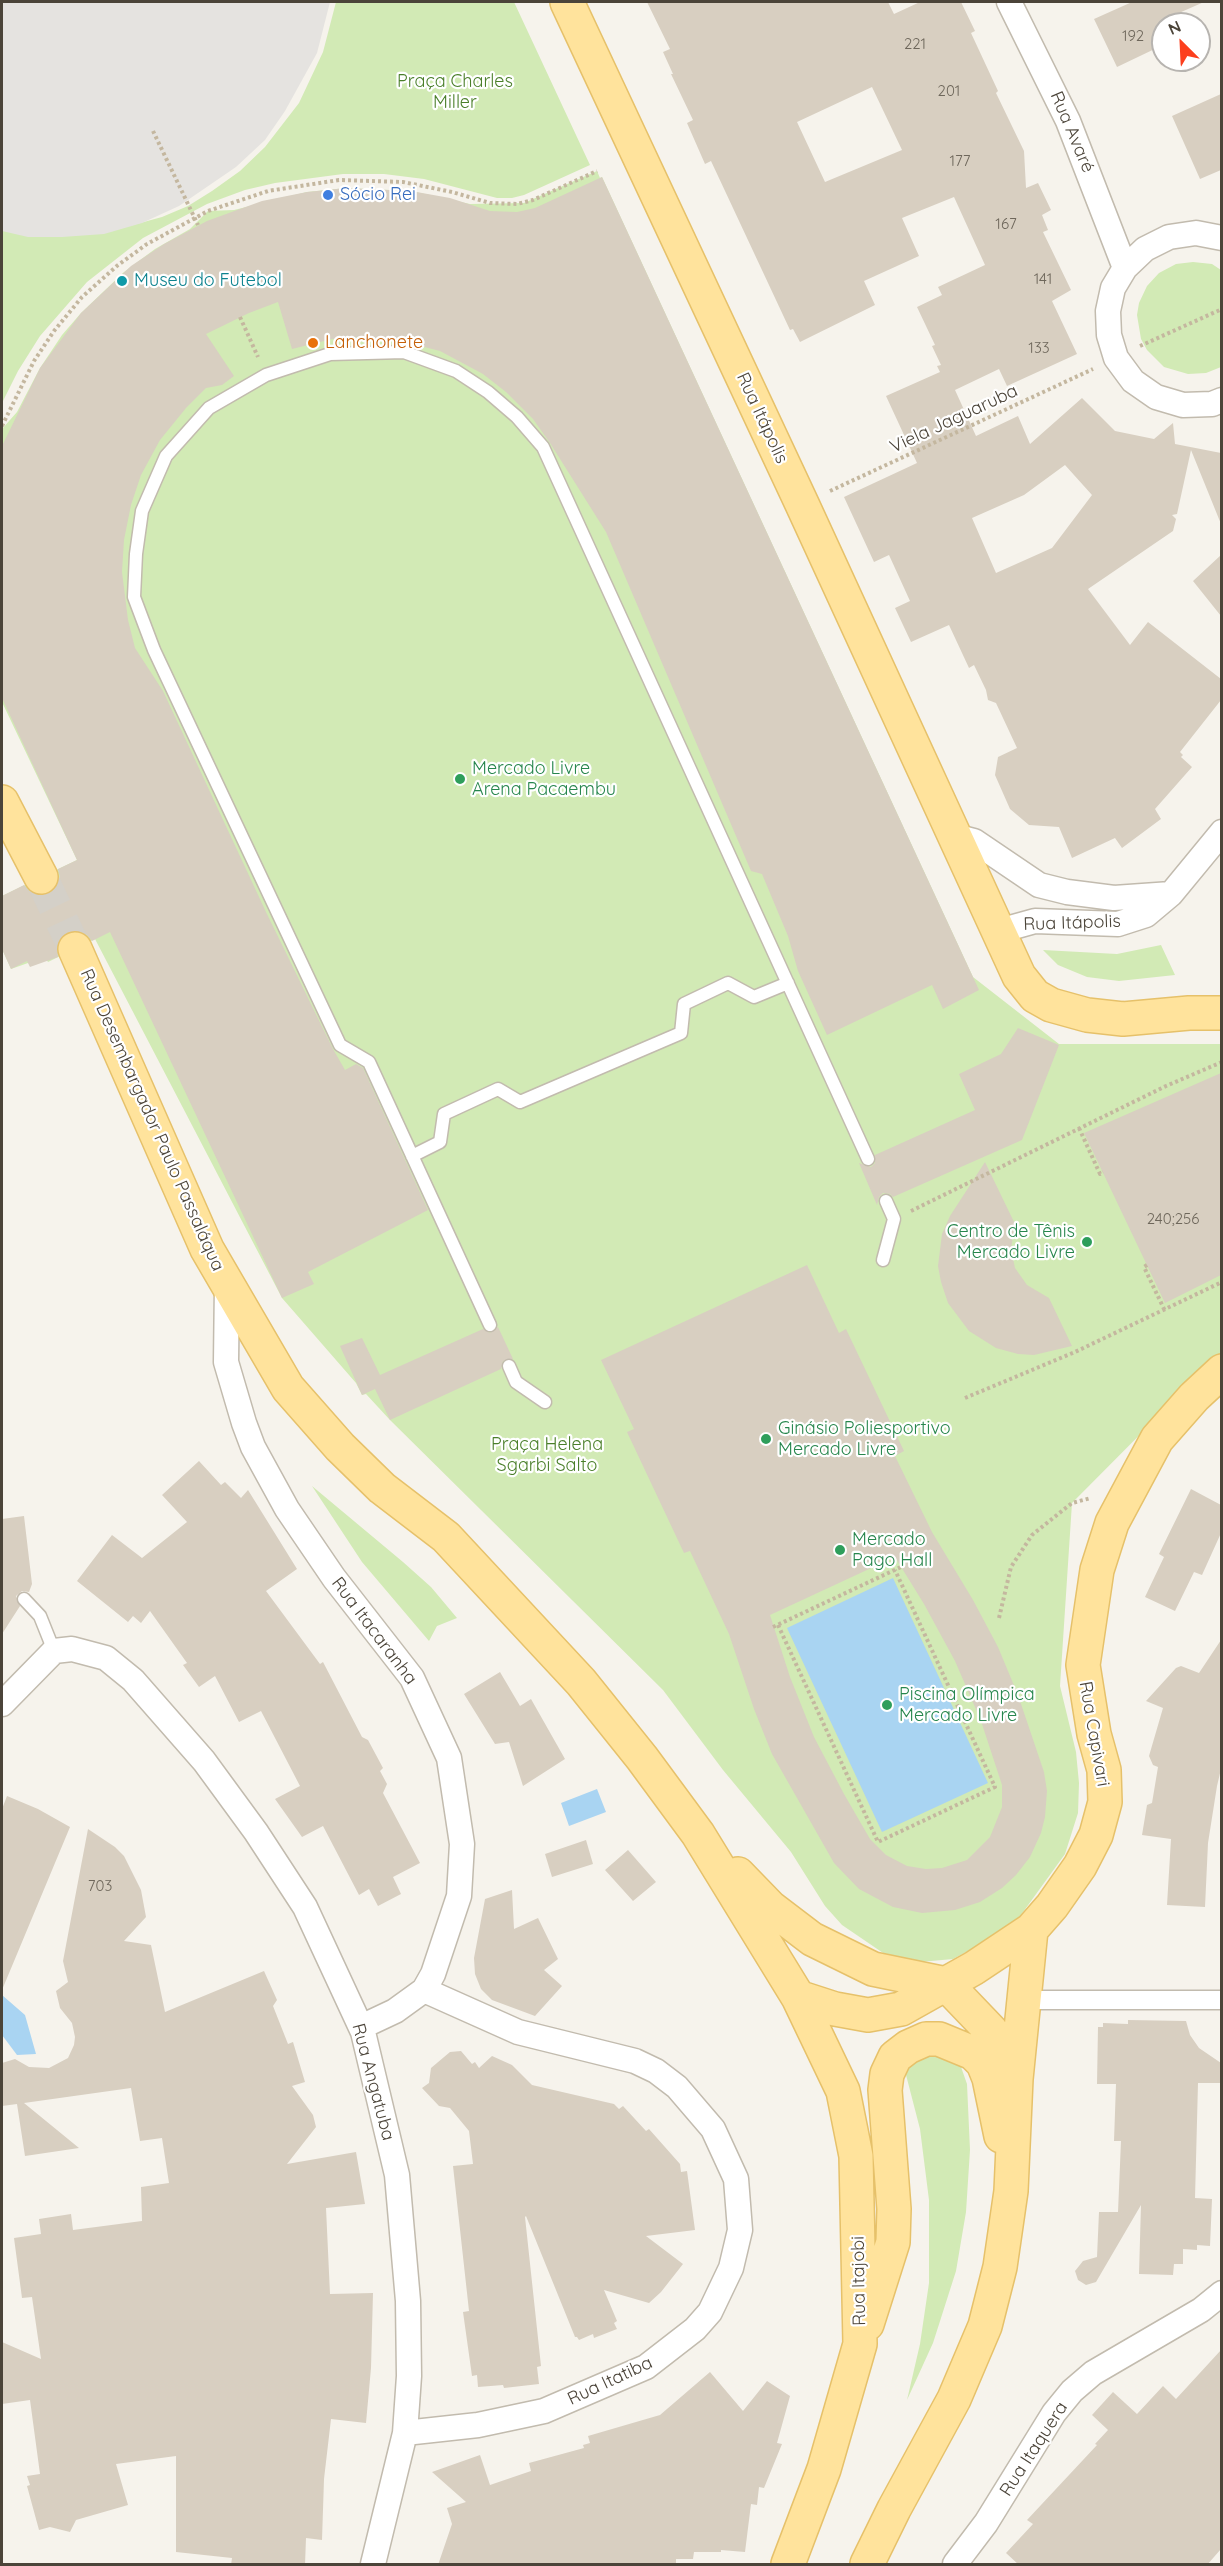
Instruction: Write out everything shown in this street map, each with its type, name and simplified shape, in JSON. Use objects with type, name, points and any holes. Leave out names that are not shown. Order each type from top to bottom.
[{"type":"main road","name":"Rua Itápolis","points":[[567,2],[999,931]]},
{"type":"main road","points":[[2,802],[41,878]]},
{"type":"main road","points":[[999,931],[1019,976],[1035,996],[1051,1005],[1087,1015],[1123,1019],[1189,1012],[1221,1013]]},
{"type":"main road","name":"Rua Desembargador Paulo Passaláqua","points":[[75,949],[207,1249],[288,1388],[340,1447],[382,1488],[446,1537],[516,1610],[580,1682],[642,1758],[698,1834],[798,1997]]},
{"type":"main road","name":"Rua Capivari","points":[[798,1997],[835,2009],[868,2015],[901,2009],[946,1984],[1031,1930],[1052,1906],[1080,1866],[1096,1835],[1105,1802],[1104,1770],[1094,1734],[1083,1665],[1097,1570],[1112,1523],[1157,1440],[1194,1397],[1221,1371]]},
{"type":"main road","name":"Rua Desembargador Paulo Passaláqua","points":[[698,1834],[770,1907],[812,1939],[873,1969],[946,1984]]},
{"type":"main road","points":[[878,2556],[954,2399],[986,2326],[1000,2267],[1011,2191],[1016,2079],[1031,1930]]},
{"type":"main road","points":[[946,1984],[991,2031],[1003,2049],[1016,2079]]},
{"type":"main road","name":"Rua Itajobi","points":[[788,2565],[824,2469],[860,2344],[856,2156],[843,2091],[798,1997]]},
{"type":"main road","points":[[860,2344],[893,2242],[894,2209],[885,2090],[887,2074],[895,2057],[908,2047],[926,2039],[939,2038],[973,2053],[983,2062],[989,2078],[1011,2191]]},
{"type":"street","name":"Rua Avaré","points":[[1009,2],[1068,121],[1125,268]]},
{"type":"street","points":[[1221,238],[1196,233],[1169,237],[1144,249],[1125,268],[1113,288],[1108,311],[1108,335],[1116,358],[1133,381],[1156,397],[1183,405],[1212,404],[1221,400]]},
{"type":"street","name":"Rua Itápolis","points":[[999,931],[1035,921],[1118,924],[1146,915],[1171,894],[1221,832]]},
{"type":"street","name":"Rua Itápolis","points":[[955,836],[974,841],[1039,885],[1067,892],[1114,898],[1171,894]]},
{"type":"street","name":"Rua Itacaranha","points":[[227,1283],[226,1362],[253,1447],[287,1509],[334,1578],[412,1678],[449,1758],[462,1844],[459,1896],[433,1974],[424,1990],[395,2012],[361,2027]]},
{"type":"street","name":"Rua Angatuba","points":[[54,1652],[72,1649],[106,1658],[133,1680],[204,1761],[256,1832],[305,1907],[361,2027],[397,2175],[408,2301],[409,2365],[405,2433],[373,2565]]},
{"type":"street","points":[[2,1704],[54,1652]]},
{"type":"street","name":"Rua Itatiba","points":[[405,2433],[478,2425],[544,2411],[646,2367],[687,2336],[710,2312],[731,2268],[740,2230],[736,2179],[713,2129],[677,2087],[656,2071],[635,2061],[518,2032],[424,1990]]},
{"type":"street","points":[[1024,2000],[1221,2000]]},
{"type":"street","name":"Rua Itaquera","points":[[955,2565],[986,2523],[1054,2413],[1072,2391],[1094,2373],[1202,2310],[1221,2293]]},
{"type":"lane","points":[[490,1325],[369,1062],[340,1045],[153,650],[134,597],[136,554],[142,511],[166,456],[208,408],[266,375],[330,354],[404,352],[456,371],[488,392],[517,417],[543,447],[868,1159]]},
{"type":"lane","points":[[412,1156],[440,1142],[444,1114],[498,1089],[520,1102],[681,1033],[684,1004],[728,983],[754,997],[788,983]]},
{"type":"lane","points":[[883,1260],[894,1219],[886,1201]]},
{"type":"lane","points":[[509,1366],[516,1382],[545,1402]]},
{"type":"lane","points":[[24,1599],[40,1616],[54,1652]]},
{"type":"path","points":[[153,131],[198,225]]},
{"type":"path","points":[[2,426],[34,361],[73,307],[118,265],[170,230],[223,205],[268,191],[339,180],[403,182],[490,203],[517,204],[534,200],[597,171]]},
{"type":"path","name":"Viela Jaguaruba","points":[[802,504],[1221,309]]},
{"type":"path","points":[[240,317],[266,375]]},
{"type":"path","points":[[894,1219],[1079,1128],[1221,1062]]},
{"type":"path","points":[[1079,1128],[1100,1173],[1103,1172]]},
{"type":"path","points":[[1148,1265],[1144,1267],[1165,1311]]},
{"type":"path","points":[[965,1398],[1076,1352],[1221,1282]]},
{"type":"path","points":[[999,1618],[1011,1567],[1032,1535],[1072,1503]]},
{"type":"path","points":[[895,1570],[995,1787],[879,1842],[776,1626],[901,1567]]},
{"type":"green space","name":"Praça Charles Miller","points":[[336,2],[514,2],[590,165],[524,195],[512,198],[497,198],[424,179],[384,174],[343,174],[275,183],[245,190],[207,204],[143,238],[87,282],[40,336],[18,371],[2,403],[2,230],[129,226],[162,217],[188,206],[212,191],[240,171],[265,147],[299,103],[323,52]]},
{"type":"green space","name":"Mercado Livre Arena Pacaembu","points":[[597,171],[600,178],[602,177],[973,977],[1059,1044],[1221,1044],[1221,1353],[1072,1503],[1060,1686],[1076,1752],[1079,1783],[1078,1813],[1065,1854],[1018,1919],[981,1944],[953,1959],[920,1962],[889,1957],[842,1925],[825,1906],[791,1852],[723,1770],[663,1690],[366,1394],[362,1395],[356,1383],[282,1298],[95,939],[48,962],[46,959],[11,969],[2,949],[2,896],[77,860],[2,702],[2,429],[17,412],[40,368],[62,335],[81,313],[124,272],[155,249],[190,229],[208,211],[234,210],[307,192],[346,188],[411,191],[470,204],[524,203]]},
{"type":"green space","points":[[1193,262],[1212,264],[1221,270],[1221,367],[1206,373],[1188,374],[1164,367],[1147,350],[1141,339],[1137,315],[1139,303],[1147,286],[1159,273],[1176,264]]},
{"type":"green space","points":[[1161,945],[1175,975],[1119,981],[1087,977],[1058,965],[1043,950],[1117,954]]},
{"type":"green space","points":[[312,1486],[431,1587],[457,1618],[437,1626],[429,1641],[362,1562]]},
{"type":"green space","points":[[923,2046],[960,2064],[967,2084],[970,2150],[966,2212],[956,2271],[933,2343],[907,2400],[920,2344],[929,2283],[929,2200],[920,2129],[905,2071]]},
{"type":"shaded area","points":[[2,2],[330,2],[317,53],[285,111],[265,140],[236,167],[179,206],[142,223],[104,234],[28,237],[2,231]]},
{"type":"water","name":"Piscina Olímpica Mercado Livre","points":[[893,1578],[988,1783],[882,1832],[787,1628]]},
{"type":"water","points":[[597,1789],[606,1812],[569,1826],[561,1803]]},
{"type":"water","points":[[2,1995],[25,2015],[36,2054],[17,2055],[2,2035]]},
{"type":"building","points":[[647,2],[888,2],[894,14],[920,2],[961,2],[975,31],[971,33],[998,91],[996,93],[1024,151],[1026,188],[1038,183],[1051,210],[1042,215],[1048,230],[1043,232],[1071,290],[1052,301],[1077,354],[1007,386],[999,369],[955,390],[976,436],[1018,416],[1030,444],[1082,398],[1115,431],[1154,439],[1173,423],[1175,444],[1221,453],[1221,524],[1191,450],[1177,514],[1172,515],[1176,519],[1173,531],[1088,589],[1130,645],[1148,622],[1221,679],[1221,700],[1180,752],[1183,755],[1181,757],[1192,767],[1155,809],[1161,819],[1122,848],[1115,838],[1072,858],[1059,827],[1029,825],[1010,809],[995,775],[998,757],[1017,748],[996,703],[988,700],[986,690],[974,665],[969,668],[949,625],[911,642],[895,608],[910,601],[889,555],[874,562],[844,497],[917,463],[886,396],[940,372],[937,366],[941,365],[932,346],[935,345],[917,307],[942,295],[938,287],[985,265],[954,197],[902,218],[919,256],[864,281],[875,305],[800,342],[793,329],[790,330],[711,161],[705,164],[687,123],[693,120],[663,52],[670,49]],"holes":[[[872,87],[902,150],[825,182],[797,122]],[[1065,465],[1092,495],[1052,548],[996,573],[972,518],[1024,495]]]},
{"type":"building","points":[[1132,2],[1204,2],[1181,12],[1151,12],[1151,51],[1117,67],[1094,19]]},
{"type":"building","points":[[1221,94],[1221,170],[1200,179],[1172,116]]},
{"type":"building","points":[[602,177],[979,990],[943,1009],[932,985],[827,1035],[798,971],[788,936],[762,874],[751,871],[606,532],[533,419],[506,392],[483,374],[440,351],[397,340],[365,337],[332,339],[292,349],[278,302],[249,313],[206,334],[234,376],[222,385],[206,388],[186,408],[160,440],[141,475],[131,505],[124,540],[122,572],[128,620],[135,648],[163,691],[333,1049],[345,1070],[356,1064],[363,1068],[428,1210],[308,1272],[314,1284],[282,1298],[110,932],[92,941],[78,930],[67,932],[60,937],[57,946],[58,957],[30,967],[27,961],[11,969],[2,949],[2,896],[24,885],[31,893],[40,896],[49,894],[57,887],[60,877],[58,869],[77,860],[2,698],[2,446],[40,368],[81,313],[131,266],[164,244],[207,221],[262,201],[307,192],[346,188],[411,191],[450,198],[490,211],[517,212],[535,208]]},
{"type":"building","points":[[1221,555],[1221,616],[1193,581]]},
{"type":"building","points":[[1018,1028],[1059,1045],[1022,1140],[893,1197],[883,1193],[877,1205],[859,1163],[871,1167],[875,1163],[875,1155],[975,1110],[959,1074],[1001,1054]]},
{"type":"building","name":"Centro de Tênis Mercado Livre","points":[[1221,1073],[1221,1275],[1165,1303],[1084,1133]]},
{"type":"building","points":[[985,1162],[1015,1224],[1011,1249],[1015,1268],[1027,1285],[1049,1298],[1072,1346],[1034,1355],[1018,1354],[996,1348],[969,1331],[948,1303],[938,1266],[942,1234],[950,1216]]},
{"type":"building","name":"Ginásio Poliesportivo Mercado Livre","points":[[807,1265],[839,1333],[846,1329],[904,1451],[895,1456],[932,1532],[998,1647],[1018,1695],[1044,1772],[1047,1791],[1041,1833],[1030,1857],[1002,1888],[980,1902],[955,1910],[922,1913],[893,1907],[859,1889],[834,1863],[772,1754],[729,1634],[690,1551],[684,1553],[627,1432],[634,1429],[601,1360]],"holes":[[[895,1557],[955,1661],[981,1721],[1002,1785],[1002,1807],[990,1837],[967,1860],[942,1868],[926,1869],[907,1866],[886,1855],[870,1839],[814,1737],[790,1677],[770,1615]]]},
{"type":"building","points":[[498,1327],[513,1359],[503,1361],[501,1369],[390,1420],[375,1389],[362,1395],[340,1346],[362,1338],[380,1375],[483,1329],[490,1333]]},
{"type":"building","points":[[199,1461],[221,1485],[225,1482],[241,1498],[248,1490],[297,1569],[266,1591],[320,1664],[323,1662],[362,1737],[368,1740],[383,1768],[380,1771],[387,1784],[383,1793],[420,1863],[393,1877],[401,1894],[378,1906],[369,1889],[359,1895],[323,1826],[302,1837],[275,1799],[300,1786],[261,1711],[239,1722],[215,1676],[199,1687],[183,1665],[187,1663],[150,1611],[141,1623],[133,1616],[128,1622],[77,1581],[112,1535],[142,1558],[187,1522],[162,1495]]},
{"type":"building","points":[[1191,1489],[1221,1505],[1221,1533],[1202,1575],[1194,1572],[1175,1611],[1145,1597],[1164,1557],[1159,1554]]},
{"type":"building","points":[[24,1516],[32,1584],[29,1592],[22,1591],[16,1596],[20,1606],[2,1634],[2,1519]]},
{"type":"building","points":[[1221,1640],[1221,1769],[1208,1843],[1205,1907],[1167,1905],[1171,1839],[1142,1835],[1147,1805],[1152,1803],[1158,1767],[1153,1765],[1149,1756],[1163,1708],[1146,1701],[1176,1668],[1181,1666],[1199,1673]]},
{"type":"building","points":[[500,1672],[520,1706],[531,1699],[565,1759],[523,1786],[509,1742],[495,1744],[464,1694]]},
{"type":"building","points":[[7,1796],[38,1809],[70,1827],[2,1990],[2,1809]]},
{"type":"building","points":[[88,1829],[115,1847],[124,1856],[141,1890],[146,1917],[124,1941],[151,1945],[165,2012],[264,1971],[277,2000],[273,2006],[288,2044],[293,2042],[305,2082],[292,2086],[313,2115],[316,2127],[287,2164],[356,2152],[365,2204],[326,2208],[330,2294],[373,2293],[371,2368],[366,2423],[331,2419],[324,2479],[322,2540],[306,2538],[305,2565],[231,2565],[232,2558],[176,2552],[176,2456],[116,2464],[128,2505],[76,2520],[70,2532],[50,2527],[39,2530],[27,2486],[30,2485],[27,2476],[40,2474],[30,2400],[2,2404],[2,2342],[41,2359],[32,2297],[22,2298],[14,2238],[41,2234],[39,2219],[71,2214],[73,2230],[142,2221],[141,2187],[169,2183],[162,2138],[140,2141],[131,2088],[24,2103],[79,2148],[25,2156],[17,2104],[2,2106],[2,2063],[15,2059],[29,2067],[49,2068],[68,2058],[74,2045],[72,2023],[60,2008],[56,1991],[68,1982],[63,1961]]},
{"type":"building","points":[[586,1840],[593,1864],[552,1877],[545,1854]]},
{"type":"building","points":[[628,1850],[656,1882],[633,1901],[605,1870]]},
{"type":"building","points":[[512,1890],[514,1929],[538,1918],[558,1959],[544,1970],[562,1986],[535,2016],[492,2000],[481,1989],[475,1974],[474,1958],[485,1899]]},
{"type":"building","points":[[1128,2020],[1186,2021],[1190,2035],[1199,2048],[1221,2063],[1220,2083],[1198,2083],[1195,2198],[1212,2199],[1210,2246],[1197,2245],[1197,2250],[1183,2249],[1183,2264],[1174,2264],[1173,2275],[1139,2274],[1141,2205],[1096,2282],[1086,2285],[1078,2280],[1075,2271],[1083,2261],[1097,2257],[1099,2212],[1118,2212],[1121,2141],[1114,2141],[1116,2084],[1097,2084],[1098,2027],[1103,2027],[1103,2023],[1128,2024]]},
{"type":"building","points":[[461,2051],[472,2064],[475,2062],[479,2068],[492,2056],[512,2065],[532,2085],[614,2104],[619,2109],[623,2106],[646,2131],[649,2129],[680,2164],[681,2172],[687,2171],[695,2230],[646,2236],[683,2264],[661,2292],[649,2303],[604,2290],[617,2321],[614,2323],[617,2329],[594,2338],[593,2334],[579,2340],[575,2337],[525,2217],[541,2366],[537,2367],[539,2384],[504,2388],[503,2385],[478,2387],[477,2375],[472,2376],[463,2312],[469,2311],[453,2166],[473,2164],[469,2131],[450,2108],[439,2106],[422,2088],[429,2083],[431,2068],[450,2052]]},
{"type":"building","points":[[1221,2350],[1221,2549],[1207,2565],[1019,2565],[1006,2553],[1033,2524],[1027,2520],[1097,2445],[1095,2444],[1108,2430],[1092,2415],[1113,2392],[1137,2414],[1163,2386],[1176,2399]]},
{"type":"building","points":[[710,2372],[743,2411],[767,2381],[790,2396],[777,2443],[782,2444],[764,2488],[759,2487],[757,2505],[751,2504],[745,2552],[721,2550],[721,2552],[694,2552],[693,2559],[676,2559],[676,2565],[438,2565],[452,2524],[447,2508],[466,2502],[432,2472],[480,2455],[490,2485],[531,2471],[529,2463],[584,2448],[583,2445],[590,2443],[588,2436],[660,2415]]},
{"type":"tunnel","points":[[41,877],[75,949]]},
{"type":"place","name":"Sócio Rei","points":[[328,195]]},
{"type":"place","name":"Museu do Futebol","points":[[122,281]]},
{"type":"place","name":"Lanchonete","points":[[313,343]]},
{"type":"place","name":"Mercado Livre Arena Pacaembu","points":[[460,779]]},
{"type":"place","name":"Centro de Tênis Mercado Livre","points":[[1087,1242]]},
{"type":"place","name":"Ginásio Poliesportivo Mercado Livre","points":[[766,1439]]},
{"type":"place","name":"Mercado Pago Hall","points":[[840,1550]]},
{"type":"place","name":"Piscina Olímpica Mercado Livre","points":[[887,1705]]},
{"type":"park label","name":"Praça Helena Sgarbi Salto","points":[[547,1455]]}]
